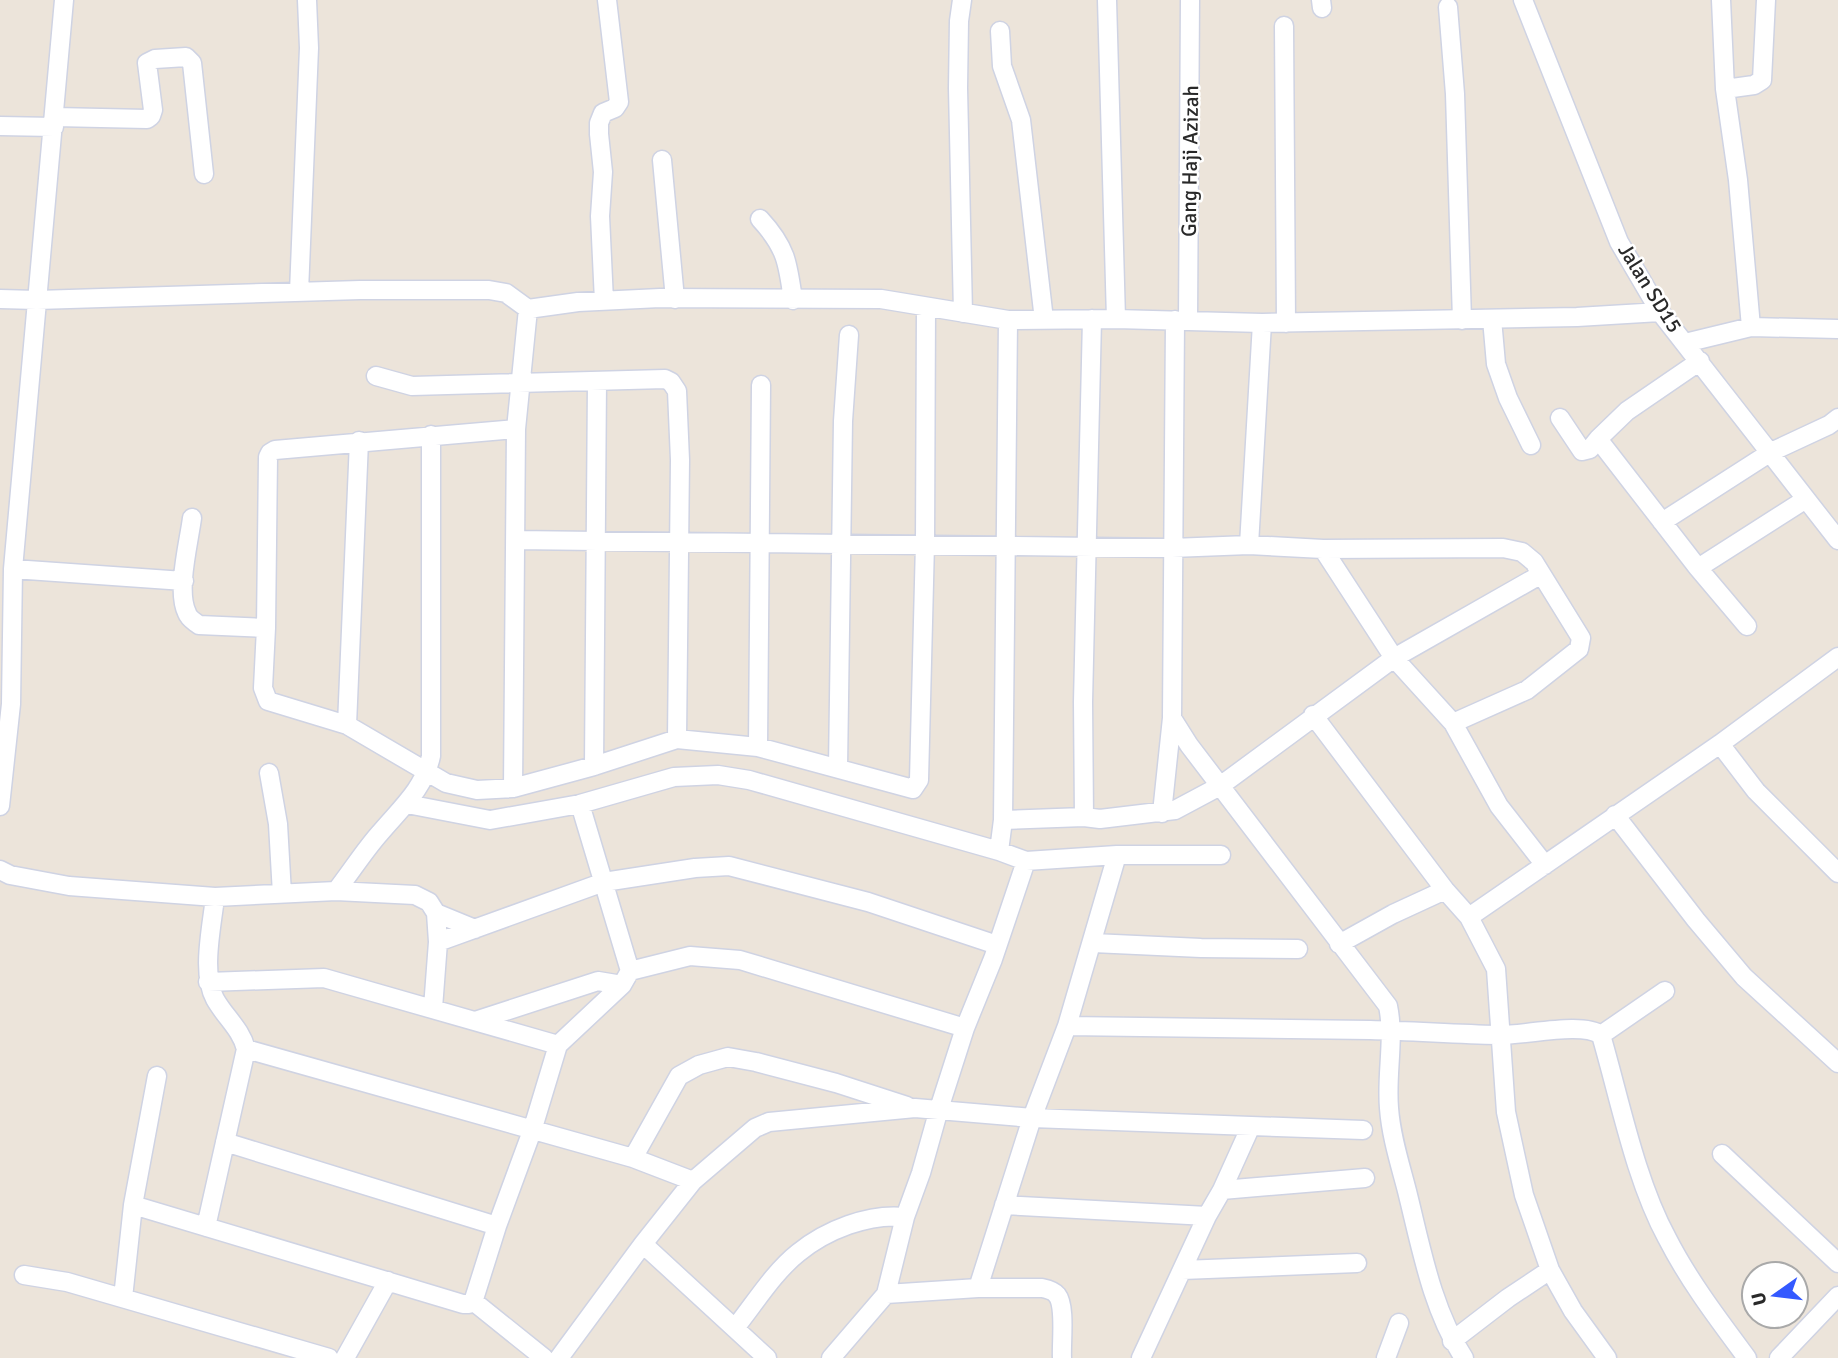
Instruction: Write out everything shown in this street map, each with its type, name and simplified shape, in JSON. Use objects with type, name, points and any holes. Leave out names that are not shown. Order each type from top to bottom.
[{"type":"street","points":[[0,806],[8,746],[6,680],[13,569],[64,0]]},
{"type":"street","points":[[299,292],[309,48],[307,0]]},
{"type":"street","points":[[604,301],[600,216],[603,172],[599,123],[603,113],[615,108],[619,102],[607,0]]},
{"type":"street","points":[[962,0],[958,88],[963,313]]},
{"type":"street","points":[[1107,0],[1116,319]]},
{"type":"street","name":"Gang Haji Azizah","points":[[1162,813],[1172,718],[1172,548],[1182,321],[1190,0]]},
{"type":"street","name":"Jalan SD15","points":[[1523,0],[1619,242],[1660,312],[1838,540]]},
{"type":"street","points":[[1721,0],[1726,89],[1738,180],[1751,327]]},
{"type":"street","points":[[1726,89],[1754,85],[1762,80],[1766,0]]},
{"type":"street","points":[[1448,6],[1455,94],[1462,320]]},
{"type":"street","points":[[1284,26],[1286,323]]},
{"type":"street","points":[[1000,30],[1002,66],[1021,120],[1044,320]]},
{"type":"street","points":[[0,126],[147,119],[153,110],[147,63],[155,59],[186,57],[192,62],[204,174]]},
{"type":"street","points":[[662,160],[675,299]]},
{"type":"street","points":[[760,219],[776,236],[783,249],[793,300]]},
{"type":"street","points":[[0,299],[353,290],[489,290],[506,293],[528,309],[604,301],[876,299],[1008,320],[1116,319],[1262,323],[1577,317],[1660,312]]},
{"type":"street","points":[[516,429],[359,441],[275,450],[270,453],[262,688],[268,701],[347,725],[425,777],[477,790],[513,788],[594,766],[677,739],[758,747],[910,789],[918,784],[925,543],[926,307]]},
{"type":"street","points":[[513,788],[516,429],[528,309]]},
{"type":"street","points":[[1084,817],[1083,702],[1092,319]]},
{"type":"street","points":[[1492,319],[1496,364],[1508,398],[1531,445]]},
{"type":"street","points":[[1008,320],[1001,835],[1026,861],[1117,855],[1221,855]]},
{"type":"street","points":[[1249,545],[1262,323]]},
{"type":"street","points":[[1685,343],[1751,327],[1838,329]]},
{"type":"street","points":[[838,768],[843,421],[849,335]]},
{"type":"street","points":[[1560,418],[1582,451],[1590,449],[1627,411],[1700,361]]},
{"type":"street","points":[[376,376],[412,386],[665,379],[671,382],[677,391],[680,460],[677,739]]},
{"type":"street","points":[[594,766],[597,381]]},
{"type":"street","points":[[758,747],[761,385]]},
{"type":"street","points":[[1662,522],[1771,452],[1829,425],[1838,418]]},
{"type":"street","points":[[336,891],[378,835],[410,801],[425,777],[431,756],[431,435]]},
{"type":"street","points":[[1598,439],[1698,568],[1748,626]]},
{"type":"street","points":[[347,725],[359,441]]},
{"type":"street","points":[[1698,568],[1806,499]]},
{"type":"street","points":[[192,518],[184,581],[185,611],[199,625],[266,628]]},
{"type":"street","points":[[515,540],[1172,548],[1249,545],[1323,549],[1503,548],[1522,552],[1534,562],[1581,638],[1579,649],[1527,690],[1453,723]]},
{"type":"street","points":[[1323,549],[1394,658],[1453,723],[1499,806],[1545,864]]},
{"type":"street","points":[[13,569],[184,581]]},
{"type":"street","points":[[410,801],[490,820],[505,819],[580,804],[674,777],[718,775],[1001,835],[1084,817],[1100,819],[1162,813],[1192,802],[1220,786],[1394,658],[1541,575]]},
{"type":"street","points":[[1469,917],[1720,744],[1838,657]]},
{"type":"street","points":[[1314,715],[1445,890],[1469,917],[1496,969],[1509,1124],[1524,1195],[1550,1270],[1573,1311],[1607,1358]]},
{"type":"street","points":[[1172,718],[1189,745],[1388,1006],[1391,1031],[1389,1110],[1394,1141],[1430,1283],[1452,1340],[1464,1358]]},
{"type":"street","points":[[1720,744],[1756,791],[1838,873]]},
{"type":"street","points":[[268,773],[278,824],[282,894]]},
{"type":"street","points":[[580,804],[604,882],[626,978]]},
{"type":"street","points":[[1615,815],[1744,977],[1838,1063]]},
{"type":"street","points":[[978,1288],[1032,1118],[1068,1026],[1117,855]]},
{"type":"street","points":[[831,1358],[886,1294],[905,1217],[965,1028],[998,945],[1026,861]]},
{"type":"street","points":[[439,942],[604,882],[695,868],[729,866],[868,902],[998,945]]},
{"type":"street","points":[[0,870],[69,886],[215,897],[336,891],[415,895],[429,902],[436,913],[439,942],[433,1008]]},
{"type":"street","points":[[1339,944],[1393,914],[1445,890]]},
{"type":"street","points":[[206,1227],[246,1049],[241,1034],[217,1002],[208,982],[215,897]]},
{"type":"street","points":[[436,913],[475,929]]},
{"type":"street","points":[[1093,943],[1298,949]]},
{"type":"street","points":[[475,1021],[597,981],[626,978],[690,956],[740,960],[965,1028]]},
{"type":"street","points":[[208,982],[319,978],[558,1045]]},
{"type":"street","points":[[473,1300],[497,1226],[533,1131],[558,1045],[626,978]]},
{"type":"street","points":[[1601,1035],[1665,991]]},
{"type":"street","points":[[1068,1026],[1370,1030],[1501,1036],[1582,1028],[1596,1031],[1601,1035],[1642,1178],[1665,1236],[1692,1283],[1747,1358]]},
{"type":"street","points":[[246,1049],[633,1158],[694,1181]]},
{"type":"street","points":[[633,1158],[680,1076],[699,1065],[728,1057],[836,1083],[915,1108]]},
{"type":"street","points":[[122,1298],[133,1205],[157,1076]]},
{"type":"street","points":[[559,1358],[643,1244],[694,1181],[755,1128],[769,1122],[915,1108],[1032,1118],[1363,1130]]},
{"type":"street","points":[[1141,1358],[1250,1128]]},
{"type":"street","points":[[225,1142],[497,1226]]},
{"type":"street","points":[[1722,1154],[1838,1263]]},
{"type":"street","points":[[1222,1190],[1365,1178]]},
{"type":"street","points":[[133,1205],[463,1304],[473,1300]]},
{"type":"street","points":[[1004,1205],[1207,1216]]},
{"type":"street","points":[[734,1328],[784,1267],[814,1242],[874,1217],[905,1217]]},
{"type":"street","points":[[643,1244],[767,1358]]},
{"type":"street","points":[[1182,1270],[1357,1263]]},
{"type":"street","points":[[1452,1340],[1550,1270]]},
{"type":"street","points":[[23,1275],[67,1282],[329,1358]]},
{"type":"street","points":[[345,1358],[388,1281]]},
{"type":"street","points":[[886,1294],[978,1288],[1042,1288],[1057,1295],[1062,1305],[1062,1358]]},
{"type":"street","points":[[1779,1358],[1838,1296]]},
{"type":"street","points":[[473,1300],[544,1358]]},
{"type":"street","points":[[1386,1358],[1399,1323]]}]
